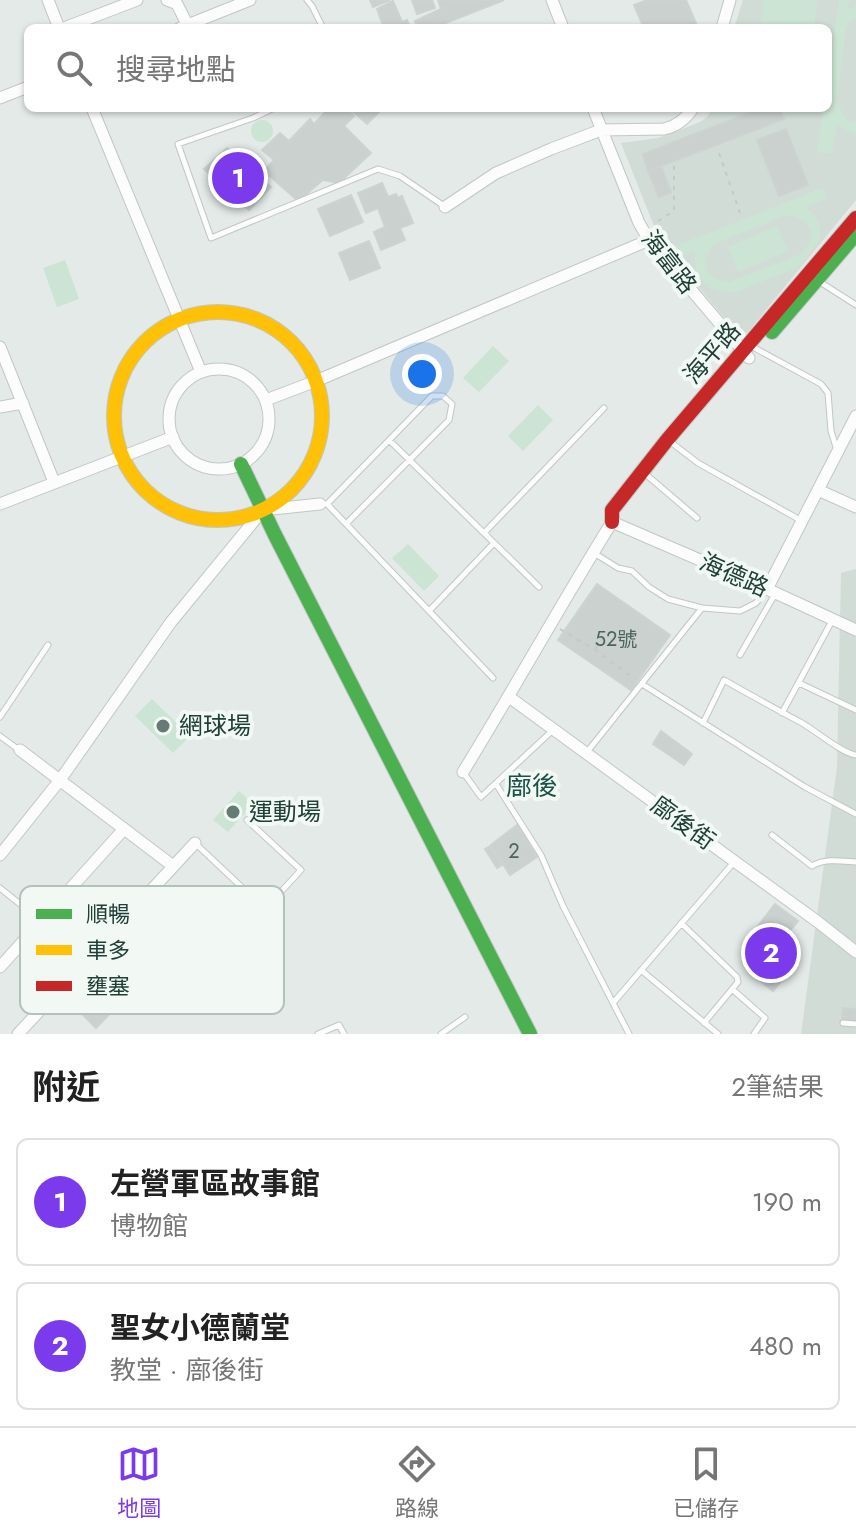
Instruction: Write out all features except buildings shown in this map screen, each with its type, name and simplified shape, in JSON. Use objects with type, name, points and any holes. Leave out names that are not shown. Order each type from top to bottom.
[{"type":"street","points":[[48,0],[60,24]]},
{"type":"street","points":[[73,24],[137,0]]},
{"type":"street","points":[[167,0],[177,4],[185,24]]},
{"type":"street","points":[[193,24],[250,0]]},
{"type":"street","points":[[552,0],[561,24]]},
{"type":"street","points":[[723,24],[730,0]]},
{"type":"street","points":[[0,98],[24,89]]},
{"type":"street","points":[[96,112],[201,372]]},
{"type":"street","name":"海富路","points":[[594,112],[639,223],[649,240],[749,351]]},
{"type":"street","points":[[445,207],[496,173],[551,149],[601,130],[664,129],[680,123],[690,112]]},
{"type":"street","name":"海平路","points":[[814,277],[856,218]]},
{"type":"street","name":"海平路","points":[[463,772],[612,522],[612,510],[814,277],[856,234]]},
{"type":"street","points":[[266,400],[649,240]]},
{"type":"street","points":[[226,313],[253,318],[270,326],[298,350],[316,381],[322,424],[310,465],[282,499],[240,518],[216,521],[169,509],[149,495],[133,478],[115,439],[114,411],[126,367],[149,338],[164,327],[198,314],[226,313]]},
{"type":"street","points":[[0,347],[54,482]]},
{"type":"street","points":[[232,370],[246,376],[258,386],[266,400],[268,429],[263,443],[254,455],[241,464],[219,469],[196,463],[186,456],[173,437],[170,411],[174,399],[180,388],[201,372],[232,370]]},
{"type":"street","points":[[0,407],[23,403]]},
{"type":"street","points":[[771,591],[802,521],[856,416]]},
{"type":"street","points":[[0,504],[173,437]]},
{"type":"street","points":[[241,464],[530,1034]]},
{"type":"street","points":[[818,490],[856,507]]},
{"type":"street","points":[[0,855],[60,780],[171,622],[263,510],[324,504]]},
{"type":"street","name":"海德路","points":[[612,522],[856,630]]},
{"type":"street","name":"廍後街","points":[[509,697],[856,952]]},
{"type":"street","points":[[20,750],[173,866]]},
{"type":"street","points":[[73,886],[124,829]]},
{"type":"street","points":[[155,886],[195,843]]},
{"type":"street","points":[[0,967],[20,945]]},
{"type":"street","points":[[18,1034],[36,1014]]},
{"type":"lane","points":[[307,0],[321,24]]},
{"type":"lane","points":[[266,112],[178,144],[211,238],[378,169],[400,176],[445,207]]},
{"type":"lane","points":[[814,277],[856,305]]},
{"type":"lane","points":[[749,351],[821,384],[828,393],[831,431],[838,452]]},
{"type":"lane","points":[[346,524],[449,420],[452,404],[443,396],[432,396],[324,504],[493,678]]},
{"type":"lane","points":[[484,533],[604,408]]},
{"type":"lane","points":[[389,440],[539,587]]},
{"type":"lane","points":[[670,442],[698,463],[802,521]]},
{"type":"lane","points":[[646,473],[697,518]]},
{"type":"lane","points":[[429,611],[494,543]]},
{"type":"lane","points":[[593,553],[618,568],[632,571],[668,599],[702,608],[740,611],[771,591]]},
{"type":"lane","points":[[740,655],[771,591]]},
{"type":"lane","points":[[587,752],[702,608]]},
{"type":"lane","points":[[782,713],[833,619]]},
{"type":"lane","points":[[0,717],[48,645]]},
{"type":"lane","points":[[703,723],[724,680],[814,730],[849,754],[856,755]]},
{"type":"lane","points":[[799,683],[856,710]]},
{"type":"lane","points":[[642,684],[805,787],[856,814]]},
{"type":"lane","points":[[463,772],[481,797],[554,730]]},
{"type":"lane","points":[[0,736],[20,750]]},
{"type":"lane","points":[[496,784],[541,855],[563,906],[629,1033]]},
{"type":"lane","points":[[247,820],[301,870],[284,888]]},
{"type":"lane","points":[[772,835],[812,866],[819,861],[856,862]]},
{"type":"lane","points":[[195,843],[241,886]]},
{"type":"lane","points":[[613,1003],[735,861]]},
{"type":"lane","points":[[0,888],[20,904]]},
{"type":"lane","points":[[681,923],[737,977],[738,982],[704,1023]]},
{"type":"lane","points":[[641,970],[718,1034]]},
{"type":"lane","points":[[732,989],[765,1018],[754,1034]]},
{"type":"lane","points":[[441,1034],[465,1017]]},
{"type":"lane","points":[[843,1023],[856,1024]]},
{"type":"lane","points":[[318,1034],[339,1025],[344,1034]]},
{"type":"path","points":[[719,153],[740,213]]},
{"type":"path","points":[[658,221],[674,211],[674,166]]},
{"type":"path","points":[[551,623],[642,684]]},
{"type":"path","points":[[595,650],[605,635]]},
{"type":"shaded area","points":[[743,0],[856,0],[856,200],[742,339],[660,241],[621,143],[658,138],[702,121],[710,112],[832,112],[832,24],[735,24]]},
{"type":"shaded area","points":[[856,569],[856,1034],[801,1034],[837,767],[841,573]]},
{"type":"green space","points":[[763,0],[817,0],[814,24],[760,24]]},
{"type":"green space","points":[[839,0],[849,0],[848,10],[856,6],[856,18],[846,27],[837,101],[849,121],[856,122],[856,135],[837,124],[832,154],[817,152],[822,112],[832,112],[832,48]]},
{"type":"green space","points":[[262,120],[270,123],[273,131],[270,139],[262,142],[254,139],[251,131],[254,123]]},
{"type":"green space","points":[[823,188],[827,199],[805,208],[818,221],[820,240],[799,267],[737,292],[718,291],[704,283],[696,270],[695,251],[679,257],[675,246]],"holes":[[[783,216],[793,216],[810,228],[810,241],[799,255],[729,282],[710,274],[706,263],[715,244]]]},
{"type":"green space","points":[[777,226],[788,251],[738,272],[728,247]]},
{"type":"green space","points":[[65,260],[79,299],[57,307],[43,268]]},
{"type":"green space","points":[[493,346],[509,361],[479,392],[463,378]]},
{"type":"green space","points":[[538,405],[553,420],[523,451],[508,436]]},
{"type":"green space","points":[[408,544],[439,576],[424,591],[392,558]]},
{"type":"green space","name":"網球場","points":[[152,699],[190,736],[173,753],[135,716]]},
{"type":"green space","name":"運動場","points":[[239,791],[253,804],[228,832],[213,820]]},
{"type":"traffic: fast","points":[[772,332],[856,234]]},
{"type":"traffic: fast","points":[[241,464],[530,1034]]},
{"type":"traffic: slow","points":[[218,312],[258,320],[292,342],[314,376],[322,416],[314,456],[292,490],[258,512],[218,520],[178,512],[144,490],[122,456],[114,416],[122,376],[144,342],[178,320],[218,312]]},
{"type":"traffic: jam","points":[[612,522],[612,510],[667,440],[856,218]]},
{"type":"place","name":"左營軍區故事館","points":[[238,178]]},
{"type":"place","name":"網球場","points":[[163,726]]},
{"type":"place","name":"運動場","points":[[233,812]]},
{"type":"place","name":"聖女小德蘭堂","points":[[771,953]]},
{"type":"district","name":"廍後","points":[[532,786]]}]
